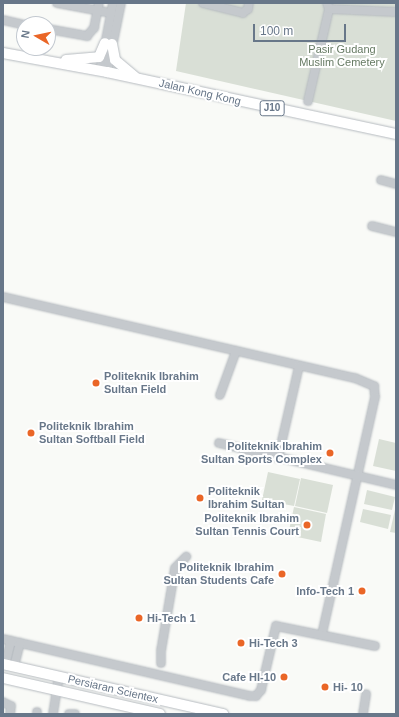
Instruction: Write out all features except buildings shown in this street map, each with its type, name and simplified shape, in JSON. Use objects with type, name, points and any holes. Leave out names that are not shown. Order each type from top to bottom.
[{"type":"main road","points":[[50,61],[96,58],[101,55],[109,43]]},
{"type":"main road","points":[[109,43],[114,60],[137,78]]},
{"type":"main road","name":"Jalan Kong Kong","points":[[3,52],[104,71],[396,134]]},
{"type":"main road","name":"Persiaran Scientex","points":[[8,665],[223,714]]},
{"type":"main road","name":"Persiaran Scientex","points":[[3,678],[160,714]]},
{"type":"street","points":[[57,3],[98,7],[111,13]]},
{"type":"street","points":[[104,71],[109,43],[113,3]]},
{"type":"street","points":[[109,43],[121,3]]},
{"type":"street","points":[[203,3],[244,13],[248,9],[249,3]]},
{"type":"street","points":[[308,100],[328,6],[396,12]]},
{"type":"street","points":[[56,31],[82,36],[91,33],[98,7]]},
{"type":"street","points":[[3,20],[16,22]]},
{"type":"street","points":[[381,180],[396,184]]},
{"type":"street","points":[[372,226],[396,232]]},
{"type":"street","points":[[3,298],[367,381],[374,386],[375,397],[322,634]]},
{"type":"street","points":[[220,395],[236,351]]},
{"type":"street","points":[[278,458],[299,366]]},
{"type":"street","points":[[219,443],[396,485]]},
{"type":"street","points":[[161,663],[161,651],[175,568],[186,557]]},
{"type":"street","points":[[8,665],[7,640],[250,696],[256,696],[261,690],[276,626],[322,634],[375,646]]},
{"type":"street","points":[[8,665],[20,643]]},
{"type":"street","points":[[53,714],[59,677]]},
{"type":"street","points":[[363,714],[366,694]]},
{"type":"street","points":[[3,702],[11,706],[10,714]]},
{"type":"street","points":[[69,714],[74,714]]},
{"type":"green space","name":"Pasir Gudang Muslim Cemetery","points":[[186,3],[396,3],[396,121],[176,71]]},
{"type":"green space","points":[[379,439],[396,443],[396,471],[373,466]]},
{"type":"green space","name":"Politeknik Ibrahim Sultan Tennis Court","points":[[268,472],[300,479],[294,506],[262,500]]},
{"type":"green space","name":"Politeknik Ibrahim Sultan Tennis Court","points":[[301,478],[333,485],[327,513],[295,506]]},
{"type":"green space","points":[[367,490],[395,497],[392,510],[364,504]]},
{"type":"green space","points":[[396,505],[396,533],[390,532]]},
{"type":"green space","name":"Politeknik Ibrahim Sultan Tennis Court","points":[[294,507],[326,514],[321,542],[288,535]]},
{"type":"green space","points":[[363,509],[391,515],[388,529],[360,522]]},
{"type":"place","name":"Politeknik Ibrahim Sultan Field","points":[[96,383]]},
{"type":"place","name":"Politeknik Ibrahim Sultan Softball Field","points":[[31,433]]},
{"type":"place","name":"Politeknik Ibrahim Sultan Sports Complex","points":[[330,453]]},
{"type":"place","name":"Politeknik Ibrahim Sultan","points":[[200,498]]},
{"type":"place","name":"Politeknik Ibrahim Sultan Tennis Court","points":[[307,525]]},
{"type":"place","name":"Politeknik Ibrahim Sultan Students Cafe","points":[[282,574]]},
{"type":"place","name":"Info-Tech 1","points":[[362,591]]},
{"type":"place","name":"Hi-Tech 1","points":[[139,618]]},
{"type":"place","name":"Hi-Tech 3","points":[[241,643]]},
{"type":"place","name":"Cafe HI-10","points":[[284,677]]},
{"type":"place","name":"Hi- 10","points":[[325,687]]}]
